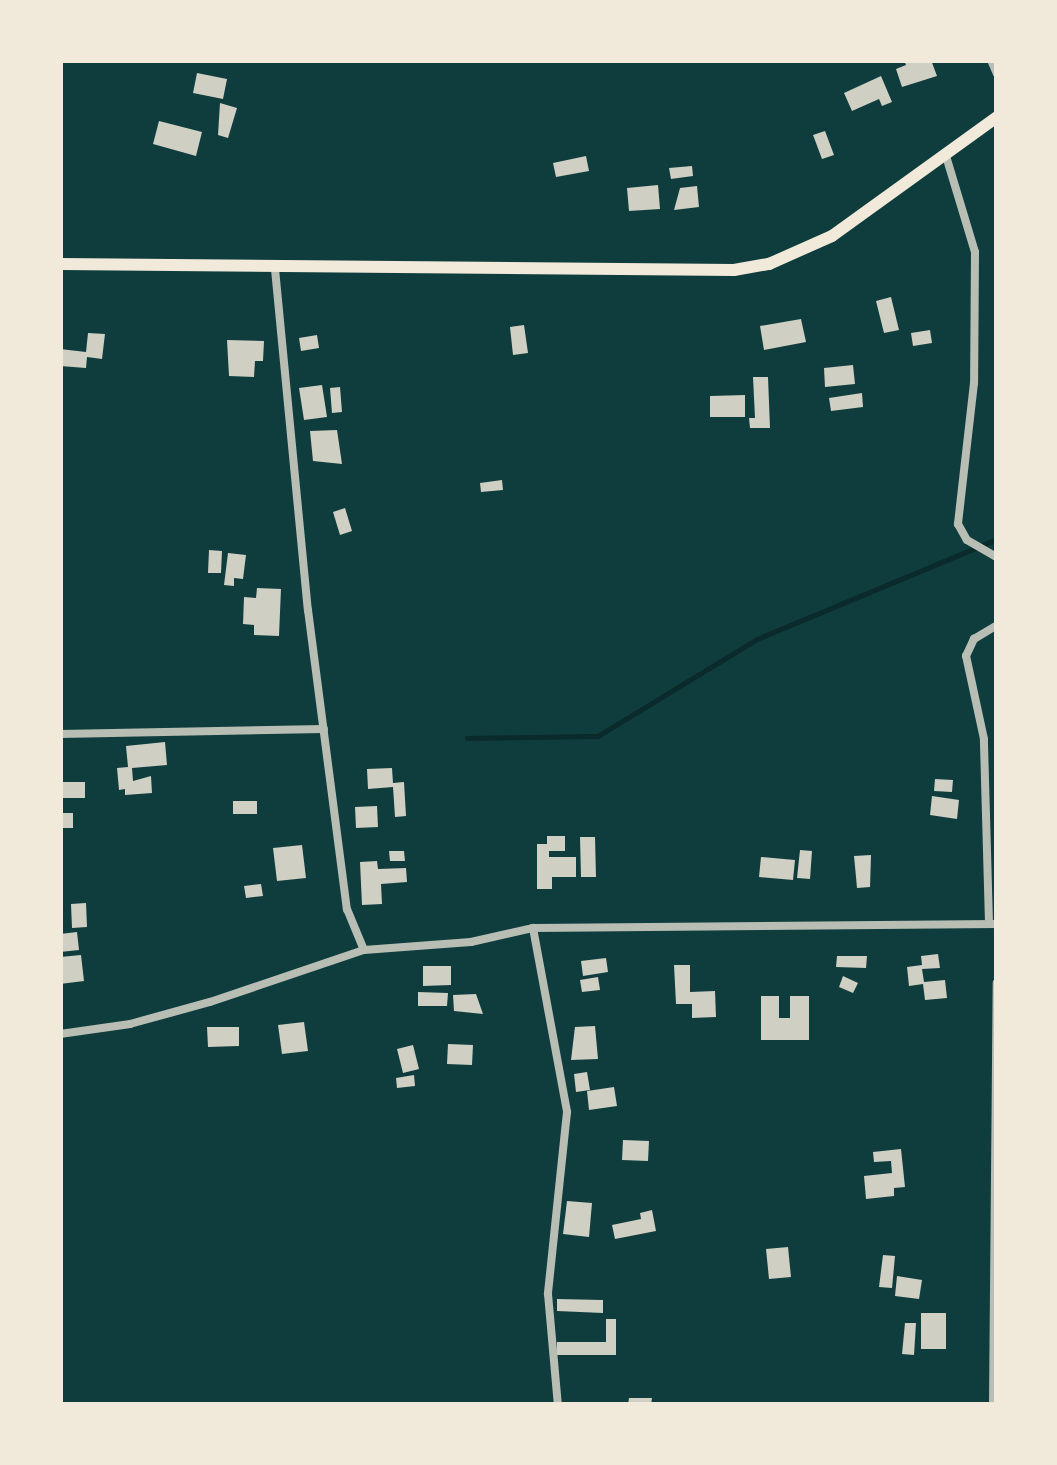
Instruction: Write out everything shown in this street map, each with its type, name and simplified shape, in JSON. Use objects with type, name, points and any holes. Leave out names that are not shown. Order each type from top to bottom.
[{"type":"highway","points":[[60,264],[734,270],[769,264],[832,236],[997,117]]},
{"type":"street","points":[[992,60],[997,74]]},
{"type":"street","points":[[946,155],[975,252],[974,383],[958,524],[968,540],[997,557]]},
{"type":"street","points":[[275,269],[347,909],[364,950]]},
{"type":"street","points":[[60,1034],[130,1024],[210,1002],[364,950],[471,942],[533,928],[993,924],[983,739],[966,656],[974,639],[997,625]]},
{"type":"street","points":[[60,734],[324,729]]},
{"type":"street","points":[[533,928],[567,1112],[548,1294],[558,1405]]},
{"type":"street","points":[[993,1405],[997,983]]},
{"type":"building","points":[[904,60],[931,60],[937,76],[902,87],[896,69],[906,65]]},
{"type":"building","points":[[197,73],[227,79],[223,99],[193,93]]},
{"type":"building","points":[[881,76],[892,102],[882,106],[879,99],[852,111],[844,93]]},
{"type":"building","points":[[220,103],[237,108],[228,138],[218,135]]},
{"type":"building","points":[[159,121],[202,132],[196,156],[153,144]]},
{"type":"building","points":[[825,131],[834,155],[822,159],[813,135]]},
{"type":"building","points":[[586,156],[589,171],[556,177],[553,163]]},
{"type":"building","points":[[692,166],[693,176],[671,179],[669,168]]},
{"type":"building","points":[[658,185],[660,209],[629,211],[627,188]]},
{"type":"building","points":[[697,186],[699,207],[674,210],[680,188]]},
{"type":"building","points":[[891,297],[899,330],[884,333],[876,301]]},
{"type":"building","points":[[801,319],[806,342],[764,350],[760,326]]},
{"type":"building","points":[[524,325],[528,353],[513,355],[510,327]]},
{"type":"building","points":[[930,330],[932,343],[913,346],[911,333]]},
{"type":"building","points":[[88,333],[105,334],[102,359],[87,357],[86,368],[60,366],[60,349],[86,352]]},
{"type":"building","points":[[317,335],[319,348],[301,351],[299,338]]},
{"type":"building","points":[[227,340],[264,341],[263,361],[255,361],[254,377],[229,376]]},
{"type":"building","points":[[853,365],[855,384],[825,387],[824,368]]},
{"type":"building","points":[[753,377],[768,377],[770,428],[750,428],[749,418],[755,418]]},
{"type":"building","points":[[322,385],[327,417],[304,420],[299,388]]},
{"type":"building","points":[[340,387],[342,412],[332,413],[330,388]]},
{"type":"building","points":[[862,393],[863,407],[831,411],[829,398]]},
{"type":"building","points":[[745,395],[745,417],[710,417],[710,396]]},
{"type":"building","points":[[337,430],[342,464],[313,461],[310,431]]},
{"type":"building","points":[[502,480],[503,490],[481,492],[480,483]]},
{"type":"building","points":[[345,508],[352,531],[340,535],[333,512]]},
{"type":"building","points":[[209,550],[222,551],[221,573],[208,573]]},
{"type":"building","points":[[228,553],[246,555],[243,579],[234,578],[234,586],[224,585]]},
{"type":"building","points":[[257,588],[281,589],[279,636],[254,635],[254,625],[243,624],[244,597],[256,598]]},
{"type":"building","points":[[165,742],[167,765],[132,768],[133,781],[151,776],[152,793],[125,795],[125,789],[119,790],[117,768],[128,767],[126,746]]},
{"type":"building","points":[[392,768],[393,783],[404,782],[406,816],[395,817],[393,787],[368,789],[367,769]]},
{"type":"building","points":[[935,779],[953,780],[952,792],[934,791]]},
{"type":"building","points":[[60,782],[85,782],[85,798],[60,798]]},
{"type":"building","points":[[932,796],[959,800],[957,819],[930,815]]},
{"type":"building","points":[[233,801],[257,801],[257,814],[233,814]]},
{"type":"building","points":[[377,806],[378,827],[356,828],[355,807]]},
{"type":"building","points":[[60,813],[73,813],[73,828],[60,828]]},
{"type":"building","points":[[547,836],[565,836],[565,851],[549,851],[549,857],[576,857],[576,877],[552,877],[552,889],[537,889],[537,844],[547,844]]},
{"type":"building","points":[[580,837],[595,837],[596,877],[581,877]]},
{"type":"building","points":[[302,845],[306,878],[277,881],[273,848]]},
{"type":"building","points":[[800,850],[812,851],[810,879],[797,878]]},
{"type":"building","points":[[389,851],[404,851],[405,861],[390,861]]},
{"type":"building","points":[[871,855],[870,887],[857,888],[854,856]]},
{"type":"building","points":[[761,857],[795,860],[793,880],[759,877]]},
{"type":"building","points":[[377,861],[378,869],[406,868],[407,882],[381,884],[382,904],[362,905],[360,862]]},
{"type":"building","points":[[261,884],[263,896],[246,898],[244,886]]},
{"type":"building","points":[[86,903],[87,927],[72,928],[71,904]]},
{"type":"building","points":[[77,932],[79,950],[60,952],[60,934]]},
{"type":"building","points":[[938,954],[940,968],[922,969],[924,982],[945,980],[947,998],[925,1000],[923,984],[909,986],[907,967],[922,965],[921,956]]},
{"type":"building","points":[[81,955],[84,981],[60,984],[60,957]]},
{"type":"building","points":[[837,956],[867,956],[866,968],[836,967]]},
{"type":"building","points":[[606,958],[608,972],[583,976],[581,961]]},
{"type":"building","points":[[674,965],[690,965],[690,992],[715,991],[716,1017],[692,1018],[692,1004],[676,1004]]},
{"type":"building","points":[[423,966],[451,966],[451,985],[423,986]]},
{"type":"building","points":[[843,976],[858,983],[853,993],[839,987]]},
{"type":"building","points":[[598,977],[600,990],[582,992],[580,980]]},
{"type":"building","points":[[418,992],[448,993],[447,1006],[418,1006]]},
{"type":"building","points":[[476,994],[483,1014],[454,1011],[453,995]]},
{"type":"building","points":[[761,996],[779,996],[779,1018],[790,1018],[790,996],[809,996],[809,1040],[761,1040]]},
{"type":"building","points":[[304,1022],[308,1051],[282,1054],[278,1025]]},
{"type":"building","points":[[595,1026],[598,1059],[571,1060],[575,1027]]},
{"type":"building","points":[[207,1027],[239,1027],[239,1046],[208,1047]]},
{"type":"building","points":[[448,1044],[473,1045],[472,1065],[447,1064]]},
{"type":"building","points":[[413,1045],[419,1069],[403,1073],[397,1049]]},
{"type":"building","points":[[587,1072],[590,1090],[576,1092],[574,1074]]},
{"type":"building","points":[[414,1075],[415,1086],[397,1088],[396,1078]]},
{"type":"building","points":[[614,1087],[617,1106],[589,1110],[587,1091]]},
{"type":"building","points":[[623,1140],[649,1141],[648,1161],[622,1160]]},
{"type":"building","points":[[901,1149],[905,1187],[894,1188],[894,1196],[866,1199],[864,1176],[892,1173],[891,1161],[874,1162],[873,1152]]},
{"type":"building","points":[[567,1201],[592,1203],[589,1237],[563,1234]]},
{"type":"building","points":[[652,1210],[656,1231],[615,1239],[612,1225],[641,1219],[640,1213]]},
{"type":"building","points":[[788,1247],[791,1277],[769,1279],[766,1249]]},
{"type":"building","points":[[883,1255],[895,1256],[892,1288],[879,1287]]},
{"type":"building","points":[[897,1276],[922,1280],[919,1299],[895,1296]]},
{"type":"building","points":[[557,1299],[603,1300],[603,1313],[557,1311]]},
{"type":"building","points":[[921,1313],[946,1313],[946,1349],[921,1349]]},
{"type":"building","points":[[606,1319],[616,1319],[616,1355],[557,1355],[557,1342],[606,1342]]},
{"type":"building","points":[[905,1323],[916,1323],[914,1355],[902,1354]]},
{"type":"building","points":[[629,1398],[652,1398],[651,1405],[628,1405]]},
{"type":"waterway","points":[[467,738],[598,736],[757,639],[997,539]]}]
